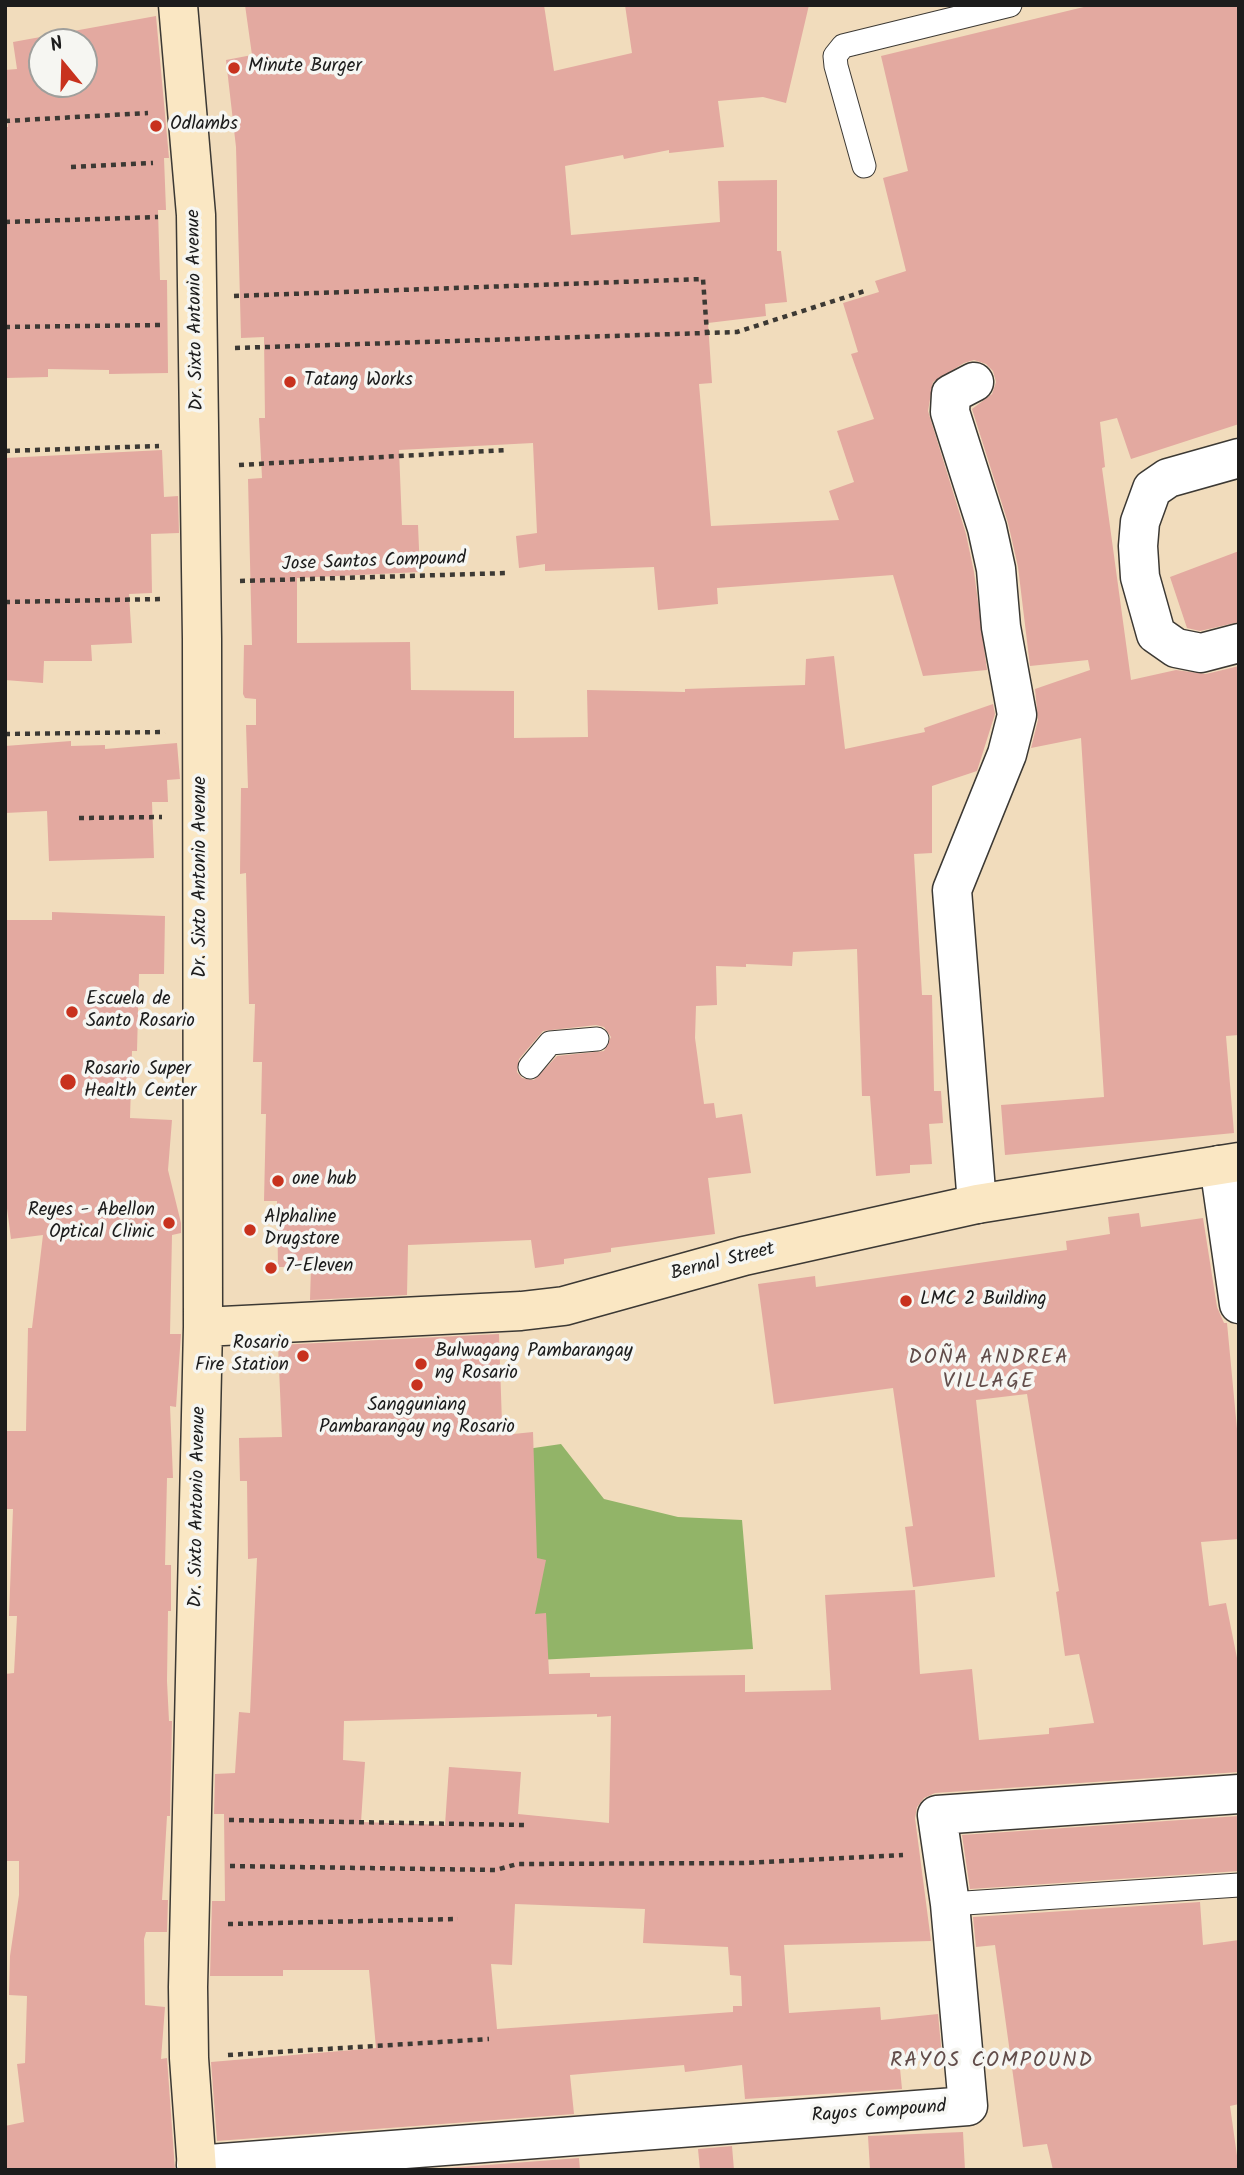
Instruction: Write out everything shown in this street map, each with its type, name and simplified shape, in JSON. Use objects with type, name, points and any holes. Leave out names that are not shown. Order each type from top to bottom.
[{"type":"main road","name":"Dr. Sixto Antonio Avenue","points":[[178,5],[189,111],[199,298],[203,1328],[189,2058],[197,2167]]},
{"type":"main road","name":"Bernal Street","points":[[203,1328],[521,1311],[564,1306],[744,1256],[977,1204],[1229,1164]]},
{"type":"street","points":[[974,382],[951,394],[950,412],[996,569],[1001,627],[1017,715],[1007,754],[952,890],[977,1204]]},
{"type":"street","points":[[1239,458],[1168,478],[1152,489],[1140,522],[1138,546],[1139,577],[1156,634],[1176,648],[1201,653],[1239,643]]},
{"type":"street","points":[[1229,1164],[1239,1304]]},
{"type":"street","name":"Rayos Compound","points":[[197,2167],[968,2106],[950,1905],[937,1815],[1239,1794]]},
{"type":"lane","points":[[864,166],[835,66],[835,56],[843,46],[1010,5]]},
{"type":"lane","points":[[530,1068],[550,1042],[597,1039]]},
{"type":"lane","points":[[950,1905],[1239,1885]]},
{"type":"path","points":[[5,121],[189,111]]},
{"type":"path","points":[[71,167],[163,162]]},
{"type":"path","points":[[5,222],[160,217]]},
{"type":"path","points":[[199,298],[704,279],[707,334]]},
{"type":"path","points":[[199,349],[737,332],[868,290]]},
{"type":"path","points":[[5,327],[167,325]]},
{"type":"path","points":[[5,451],[164,446]]},
{"type":"path","points":[[240,465],[507,450]]},
{"type":"path","name":"Jose Santos Compound","points":[[240,581],[509,573]]},
{"type":"path","points":[[5,601],[173,598]]},
{"type":"path","points":[[5,734],[202,732]]},
{"type":"path","points":[[79,818],[156,817]]},
{"type":"path","points":[[193,1819],[525,1825]]},
{"type":"path","points":[[191,1865],[496,1870],[517,1864],[743,1863],[915,1854]]},
{"type":"path","points":[[221,1924],[458,1919]]},
{"type":"path","points":[[189,2058],[489,2039]]},
{"type":"green space","points":[[561,1444],[604,1499],[678,1517],[742,1520],[753,1649],[537,1660],[527,1449]]},
{"type":"building","points":[[245,5],[544,5],[554,71],[632,53],[625,5],[809,5],[786,103],[763,97],[718,101],[724,147],[669,153],[669,150],[624,159],[623,155],[565,166],[571,235],[720,222],[718,181],[777,180],[777,251],[781,251],[787,302],[765,304],[766,316],[708,323],[712,383],[699,384],[711,526],[839,520],[829,491],[854,482],[837,431],[874,419],[851,354],[858,352],[843,303],[879,292],[875,281],[906,271],[883,178],[908,171],[881,56],[1092,5],[1239,5],[1239,424],[1131,459],[1117,418],[1100,422],[1105,467],[1102,468],[1131,680],[1176,670],[1206,674],[1239,666],[1239,1035],[1226,1036],[1234,1133],[1005,1155],[1001,1105],[1104,1097],[1081,738],[1031,748],[1038,720],[1035,689],[1090,670],[1088,660],[1030,666],[1018,567],[1008,523],[972,409],[992,394],[996,382],[993,371],[986,364],[974,360],[933,382],[928,411],[966,534],[974,572],[987,670],[923,676],[893,575],[717,588],[718,604],[658,610],[654,567],[545,571],[545,564],[519,568],[516,536],[537,533],[533,443],[399,450],[402,525],[418,525],[420,572],[297,578],[297,643],[410,642],[411,690],[514,691],[514,738],[588,737],[587,690],[685,692],[685,689],[805,685],[806,659],[834,656],[845,749],[925,732],[924,728],[993,704],[995,714],[977,771],[932,786],[932,853],[914,854],[922,995],[932,995],[934,1091],[941,1091],[943,1123],[929,1124],[932,1164],[910,1165],[910,1173],[876,1176],[870,1096],[862,1096],[857,949],[793,952],[792,966],[716,966],[717,1005],[696,1006],[695,1038],[704,1104],[714,1103],[716,1118],[742,1114],[751,1173],[708,1178],[715,1234],[611,1248],[611,1252],[564,1259],[564,1264],[535,1268],[531,1240],[408,1245],[407,1295],[310,1300],[311,1267],[278,1267],[277,1201],[264,1201],[266,1114],[261,1114],[262,1062],[253,1062],[255,1004],[249,1004],[246,873],[240,874],[241,788],[248,788],[246,725],[256,725],[256,699],[245,698],[243,694],[244,645],[252,645],[248,479],[262,478],[259,418],[265,418],[264,337],[241,338],[236,147],[226,60],[252,55]],"holes":[[[596,1025],[604,1027],[611,1037],[604,1051],[557,1056],[534,1080],[522,1078],[517,1072],[519,1059],[543,1031]]]},
{"type":"building","points":[[156,16],[169,158],[164,158],[166,210],[158,210],[160,280],[167,280],[168,373],[109,374],[109,370],[48,369],[48,377],[5,378],[5,127],[8,127],[5,70],[17,69],[13,42],[28,39],[28,98],[98,98],[98,28],[90,28]]},
{"type":"building","points":[[162,450],[164,497],[178,496],[179,533],[151,534],[152,593],[129,594],[132,643],[91,645],[92,661],[44,661],[43,683],[5,680],[5,458]]},
{"type":"building","points":[[1239,551],[1239,622],[1200,631],[1187,628],[1170,577]]},
{"type":"building","points":[[71,741],[71,746],[105,745],[105,749],[177,743],[180,779],[167,780],[168,802],[152,802],[154,858],[49,861],[47,811],[5,813],[5,746]]},
{"type":"building","points":[[52,912],[165,916],[164,974],[139,974],[137,1051],[132,1051],[130,1118],[172,1120],[168,1170],[181,1223],[181,1233],[172,1235],[170,1334],[181,1334],[176,1407],[170,1406],[173,1478],[167,1478],[165,1565],[171,1565],[167,1681],[169,1721],[172,1721],[170,1816],[167,1816],[162,1900],[168,1900],[167,1932],[146,1932],[144,1939],[145,2005],[165,2007],[161,2059],[167,2058],[175,2170],[5,2170],[5,2126],[24,2122],[17,2064],[25,2063],[27,1996],[9,1995],[10,1956],[19,1895],[19,1861],[5,1861],[5,1674],[14,1673],[17,1616],[9,1616],[13,1509],[5,1509],[5,1431],[26,1431],[28,1328],[32,1328],[43,1235],[11,1239],[5,1193],[5,920],[52,920]]},
{"type":"building","points":[[1139,1213],[1141,1227],[1203,1218],[1217,1307],[1224,1323],[1227,1323],[1239,1450],[1239,1539],[1201,1542],[1209,1606],[1226,1603],[1239,1668],[1239,1772],[935,1793],[924,1798],[917,1807],[915,1818],[931,1941],[784,1945],[789,2013],[880,2007],[881,2020],[938,2014],[942,2056],[899,2058],[902,2089],[745,2099],[742,2065],[685,2072],[684,2065],[570,2075],[574,2114],[217,2141],[211,2062],[376,2048],[369,1970],[283,1970],[283,1976],[210,1976],[212,1901],[225,1901],[224,1814],[214,1814],[215,1774],[235,1773],[239,1712],[250,1713],[257,1558],[248,1559],[247,1481],[240,1481],[239,1438],[282,1437],[278,1345],[499,1334],[502,1424],[513,1424],[513,1434],[533,1432],[537,1558],[546,1560],[535,1614],[546,1613],[549,1674],[590,1673],[590,1677],[745,1675],[745,1692],[831,1690],[825,1595],[915,1590],[920,1674],[972,1669],[979,1740],[1049,1734],[1049,1728],[1094,1723],[1079,1654],[1065,1656],[1056,1592],[1059,1591],[1027,1394],[976,1400],[995,1577],[913,1587],[905,1527],[913,1526],[893,1388],[774,1404],[758,1284],[815,1276],[816,1287],[1067,1250],[1066,1241],[1110,1234],[1108,1217]],"holes":[[[597,1714],[597,1717],[611,1716],[609,1823],[518,1814],[521,1772],[449,1767],[445,1825],[361,1822],[365,1762],[343,1760],[344,1721]],[[515,1904],[645,1909],[643,1943],[728,1947],[730,1975],[741,1976],[742,2006],[733,2006],[733,2012],[497,2029],[491,1964],[512,1965]]]},
{"type":"building","points":[[1239,1816],[1239,1871],[970,1889],[962,1835]]},
{"type":"building","points":[[1200,1902],[1203,1945],[1239,1940],[1239,2104],[1230,2106],[1239,2170],[1053,2170],[1047,2144],[1023,2147],[995,1945],[976,1947],[973,1917]]},
{"type":"building","points":[[963,2132],[965,2170],[870,2170],[868,2136]]},
{"type":"building","points":[[732,2146],[734,2170],[700,2170],[698,2149]]},
{"type":"building","points":[[579,2158],[580,2170],[421,2170]]},
{"type":"place","name":"Minute Burger","points":[[234,68]]},
{"type":"place","name":"Odlambs","points":[[156,126]]},
{"type":"place","name":"Tatang Works","points":[[290,382]]},
{"type":"place","name":"Escuela de Santo Rosario","points":[[72,1012]]},
{"type":"place","name":"Rosario Super Health Center","points":[[68,1082]]},
{"type":"place","name":"one hub","points":[[278,1181]]},
{"type":"place","name":"Reyes - Abellon Optical Clinic","points":[[169,1223]]},
{"type":"place","name":"Alphaline Drugstore","points":[[250,1230]]},
{"type":"place","name":"7-Eleven","points":[[271,1268]]},
{"type":"place","name":"LMC 2 Building","points":[[906,1301]]},
{"type":"place","name":"Rosario Fire Station","points":[[303,1356]]},
{"type":"place","name":"Bulwagang Pambarangay ng Rosario","points":[[421,1364]]},
{"type":"place","name":"Sangguniang Pambarangay ng Rosario","points":[[417,1385]]},
{"type":"district","name":"DOÑA ANDREA VILLAGE","points":[[989,1371]]},
{"type":"district","name":"RAYOS COMPOUND","points":[[992,2062]]}]
